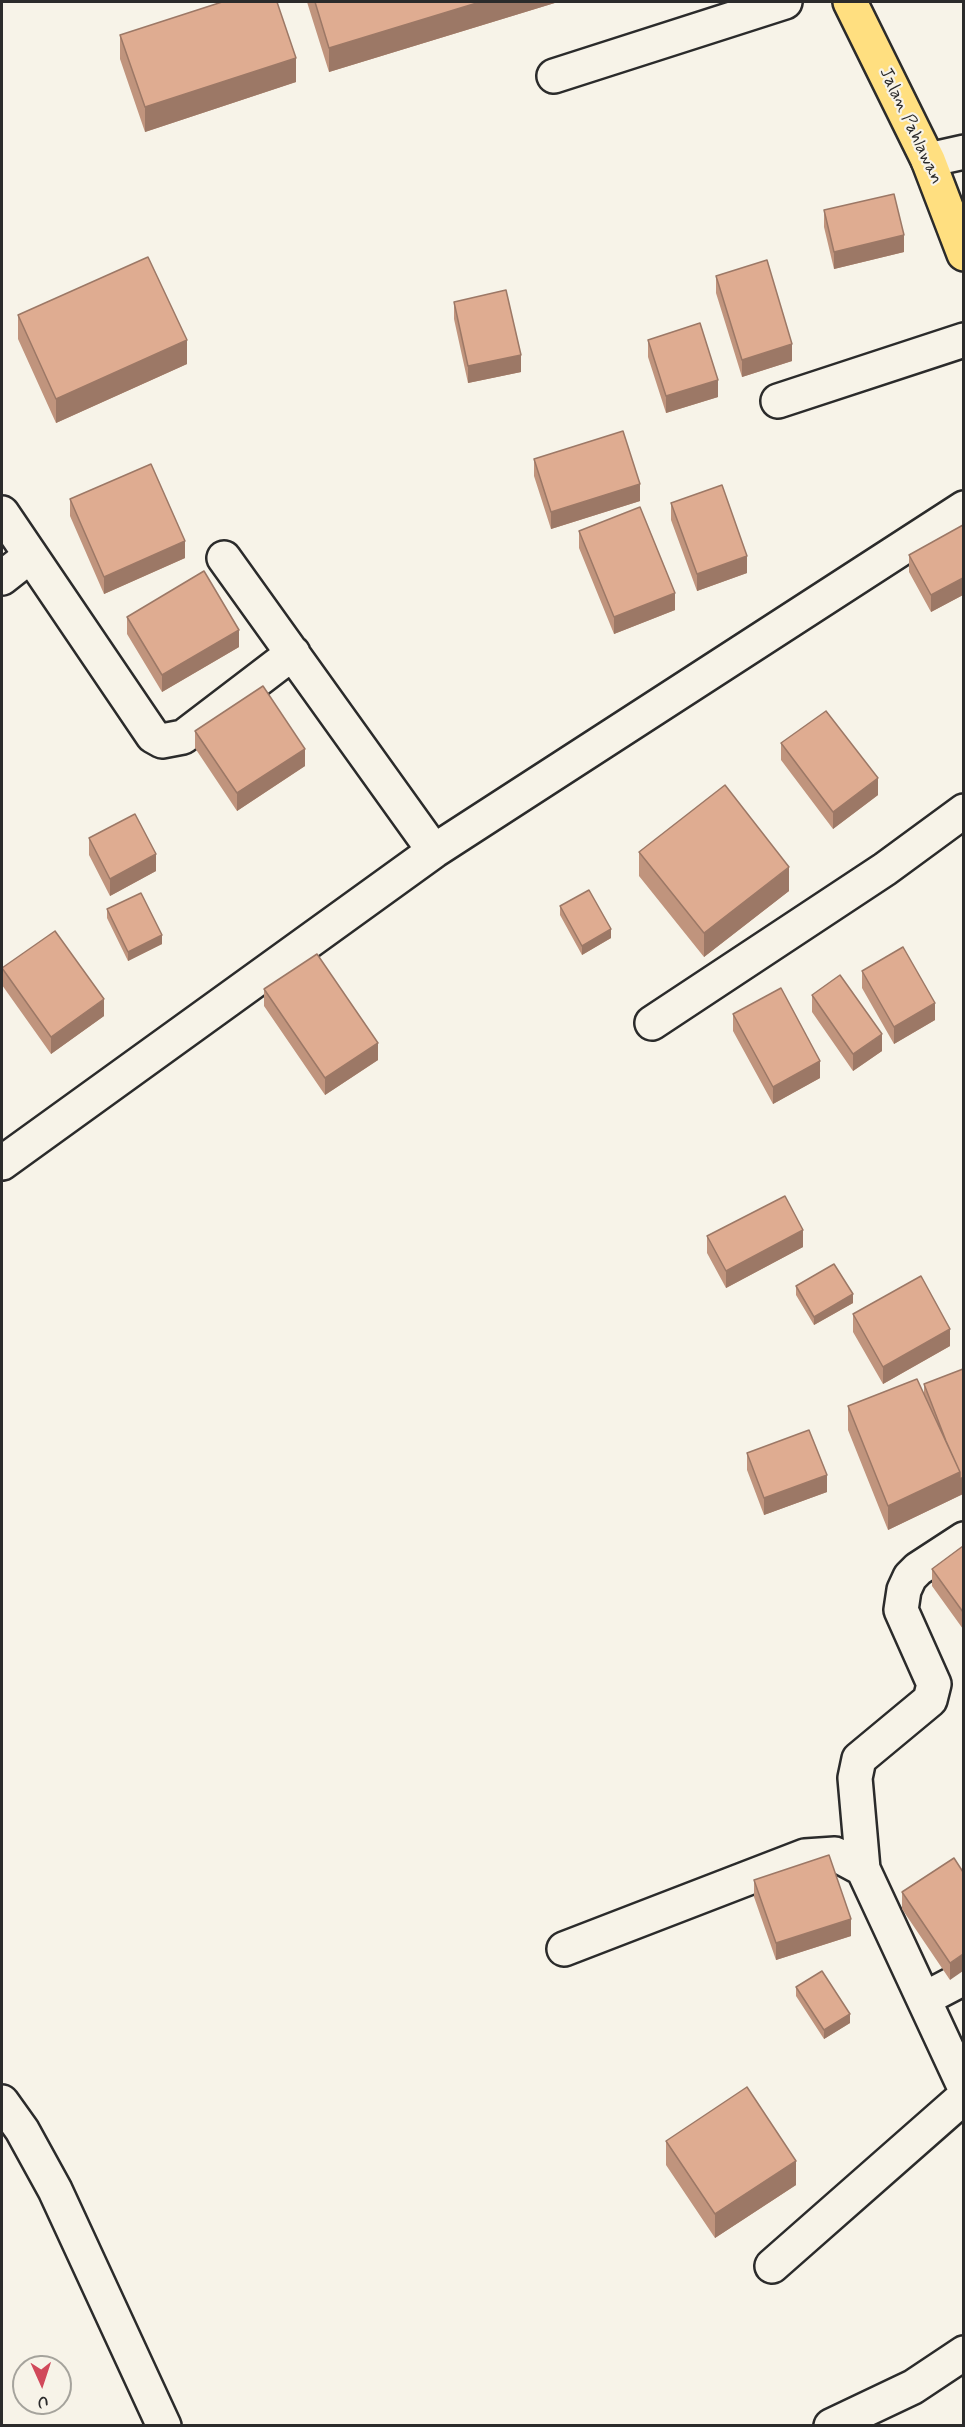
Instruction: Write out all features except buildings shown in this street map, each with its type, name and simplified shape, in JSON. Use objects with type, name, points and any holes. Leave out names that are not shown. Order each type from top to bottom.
[{"type":"highway","name":"Jalan Pahlawan","points":[[850,2],[928,159],[963,254]]},
{"type":"street","points":[[555,76],[785,2]]},
{"type":"street","points":[[928,159],[963,152]]},
{"type":"street","points":[[778,401],[963,340]]},
{"type":"street","points":[[2,1163],[434,851],[963,508]]},
{"type":"street","points":[[2,513],[153,736],[162,741],[183,737],[293,653]]},
{"type":"street","points":[[2,578],[30,556]]},
{"type":"street","points":[[224,558],[434,851]]},
{"type":"street","points":[[652,1023],[885,868],[963,812]]},
{"type":"street","points":[[963,1539],[918,1569],[910,1577],[904,1590],[901,1610],[934,1684],[930,1700],[859,1759],[855,1778],[863,1869],[963,2086]]},
{"type":"street","points":[[564,1949],[805,1856],[835,1854],[863,1869]]},
{"type":"street","points":[[924,1999],[963,1978]]},
{"type":"street","points":[[772,2266],[963,2097]]},
{"type":"street","points":[[2,2102],[22,2130],[55,2190],[164,2426]]},
{"type":"street","points":[[831,2426],[913,2388],[963,2353]]}]
